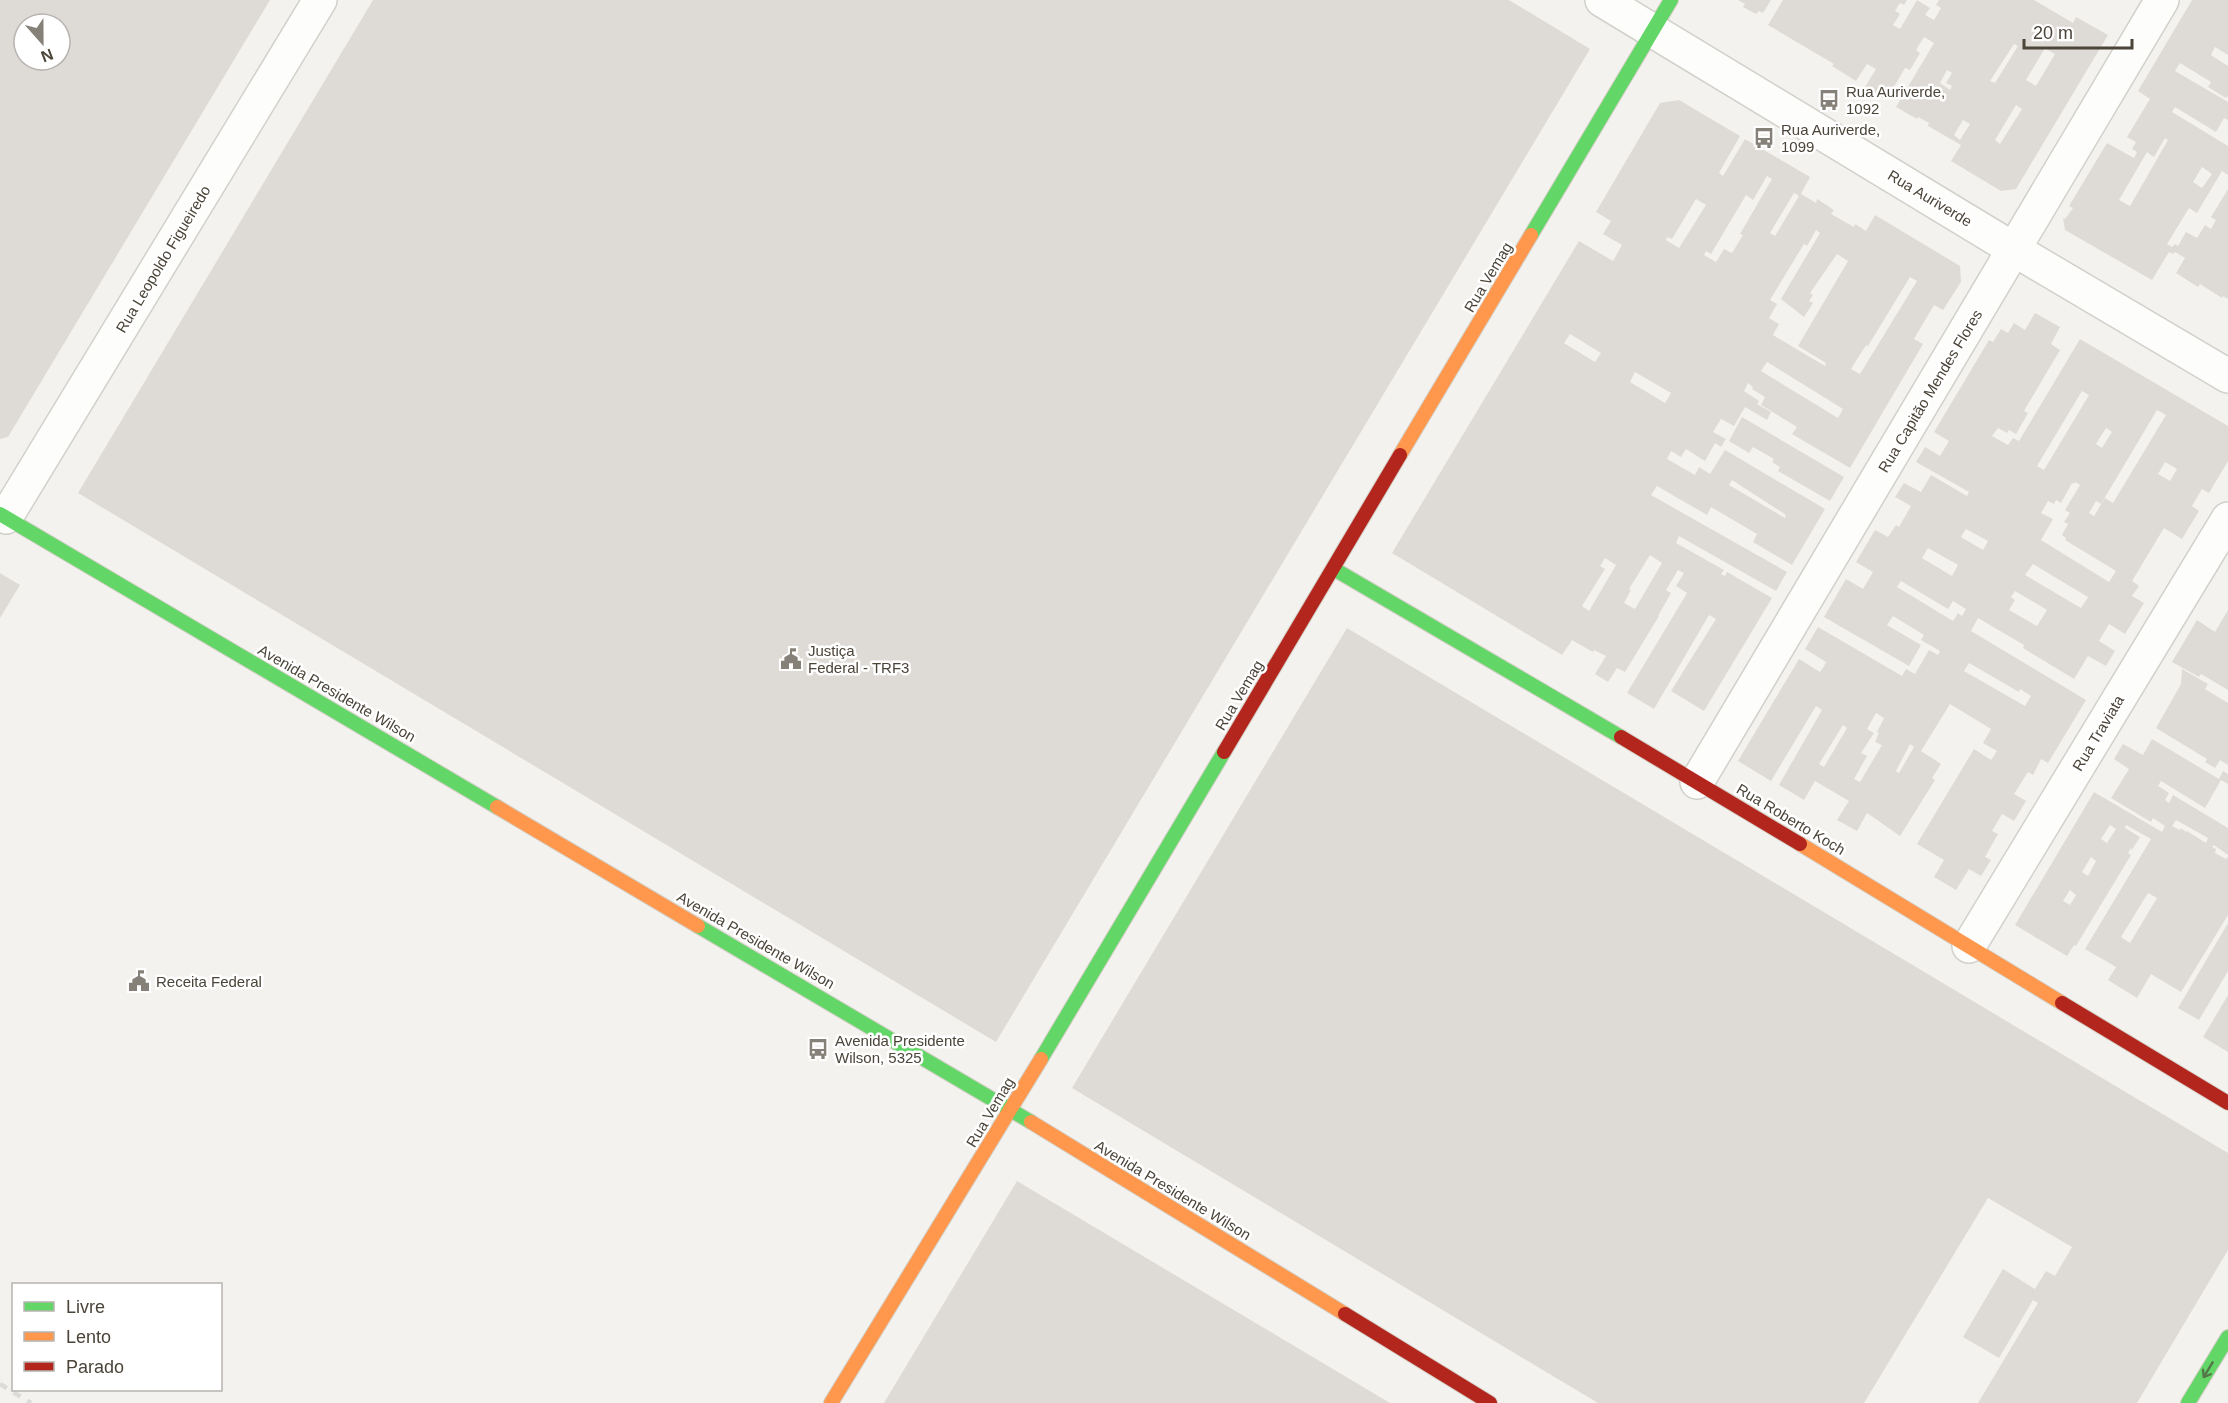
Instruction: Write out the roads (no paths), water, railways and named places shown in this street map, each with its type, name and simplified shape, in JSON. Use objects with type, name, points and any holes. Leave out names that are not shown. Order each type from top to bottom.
[{"type":"street","name":"Rua Leopoldo Figueiredo","points":[[3,516],[320,0]]},
{"type":"street","name":"Rua Auriverde","points":[[1602,0],[2228,376]]},
{"type":"street","name":"Rua Vemag","points":[[831,1403],[1011,1110],[1671,0]]},
{"type":"street","name":"Rua Capitão Mendes Flores","points":[[1697,782],[2162,0]]},
{"type":"street","name":"Avenida Presidente Wilson","points":[[3,516],[1011,1110],[1490,1403]]},
{"type":"street","name":"Rua Traviata","points":[[1969,946],[2228,519]]},
{"type":"street","name":"Rua Roberto Koch","points":[[1334,569],[1697,782],[2228,1103]]},
{"type":"street","points":[[2188,1403],[2228,1337]]},
{"type":"railway","points":[[0,1384],[31,1403]]},
{"type":"place","name":"Rua Auriverde, 1092","points":[[1829,100]]},
{"type":"place","name":"Rua Auriverde, 1099","points":[[1764,138]]},
{"type":"place","name":"Justiça Federal - TRF3","points":[[791,659]]},
{"type":"place","name":"Receita Federal","points":[[139,981]]},
{"type":"place","name":"Avenida Presidente Wilson, 5325","points":[[818,1049]]}]
